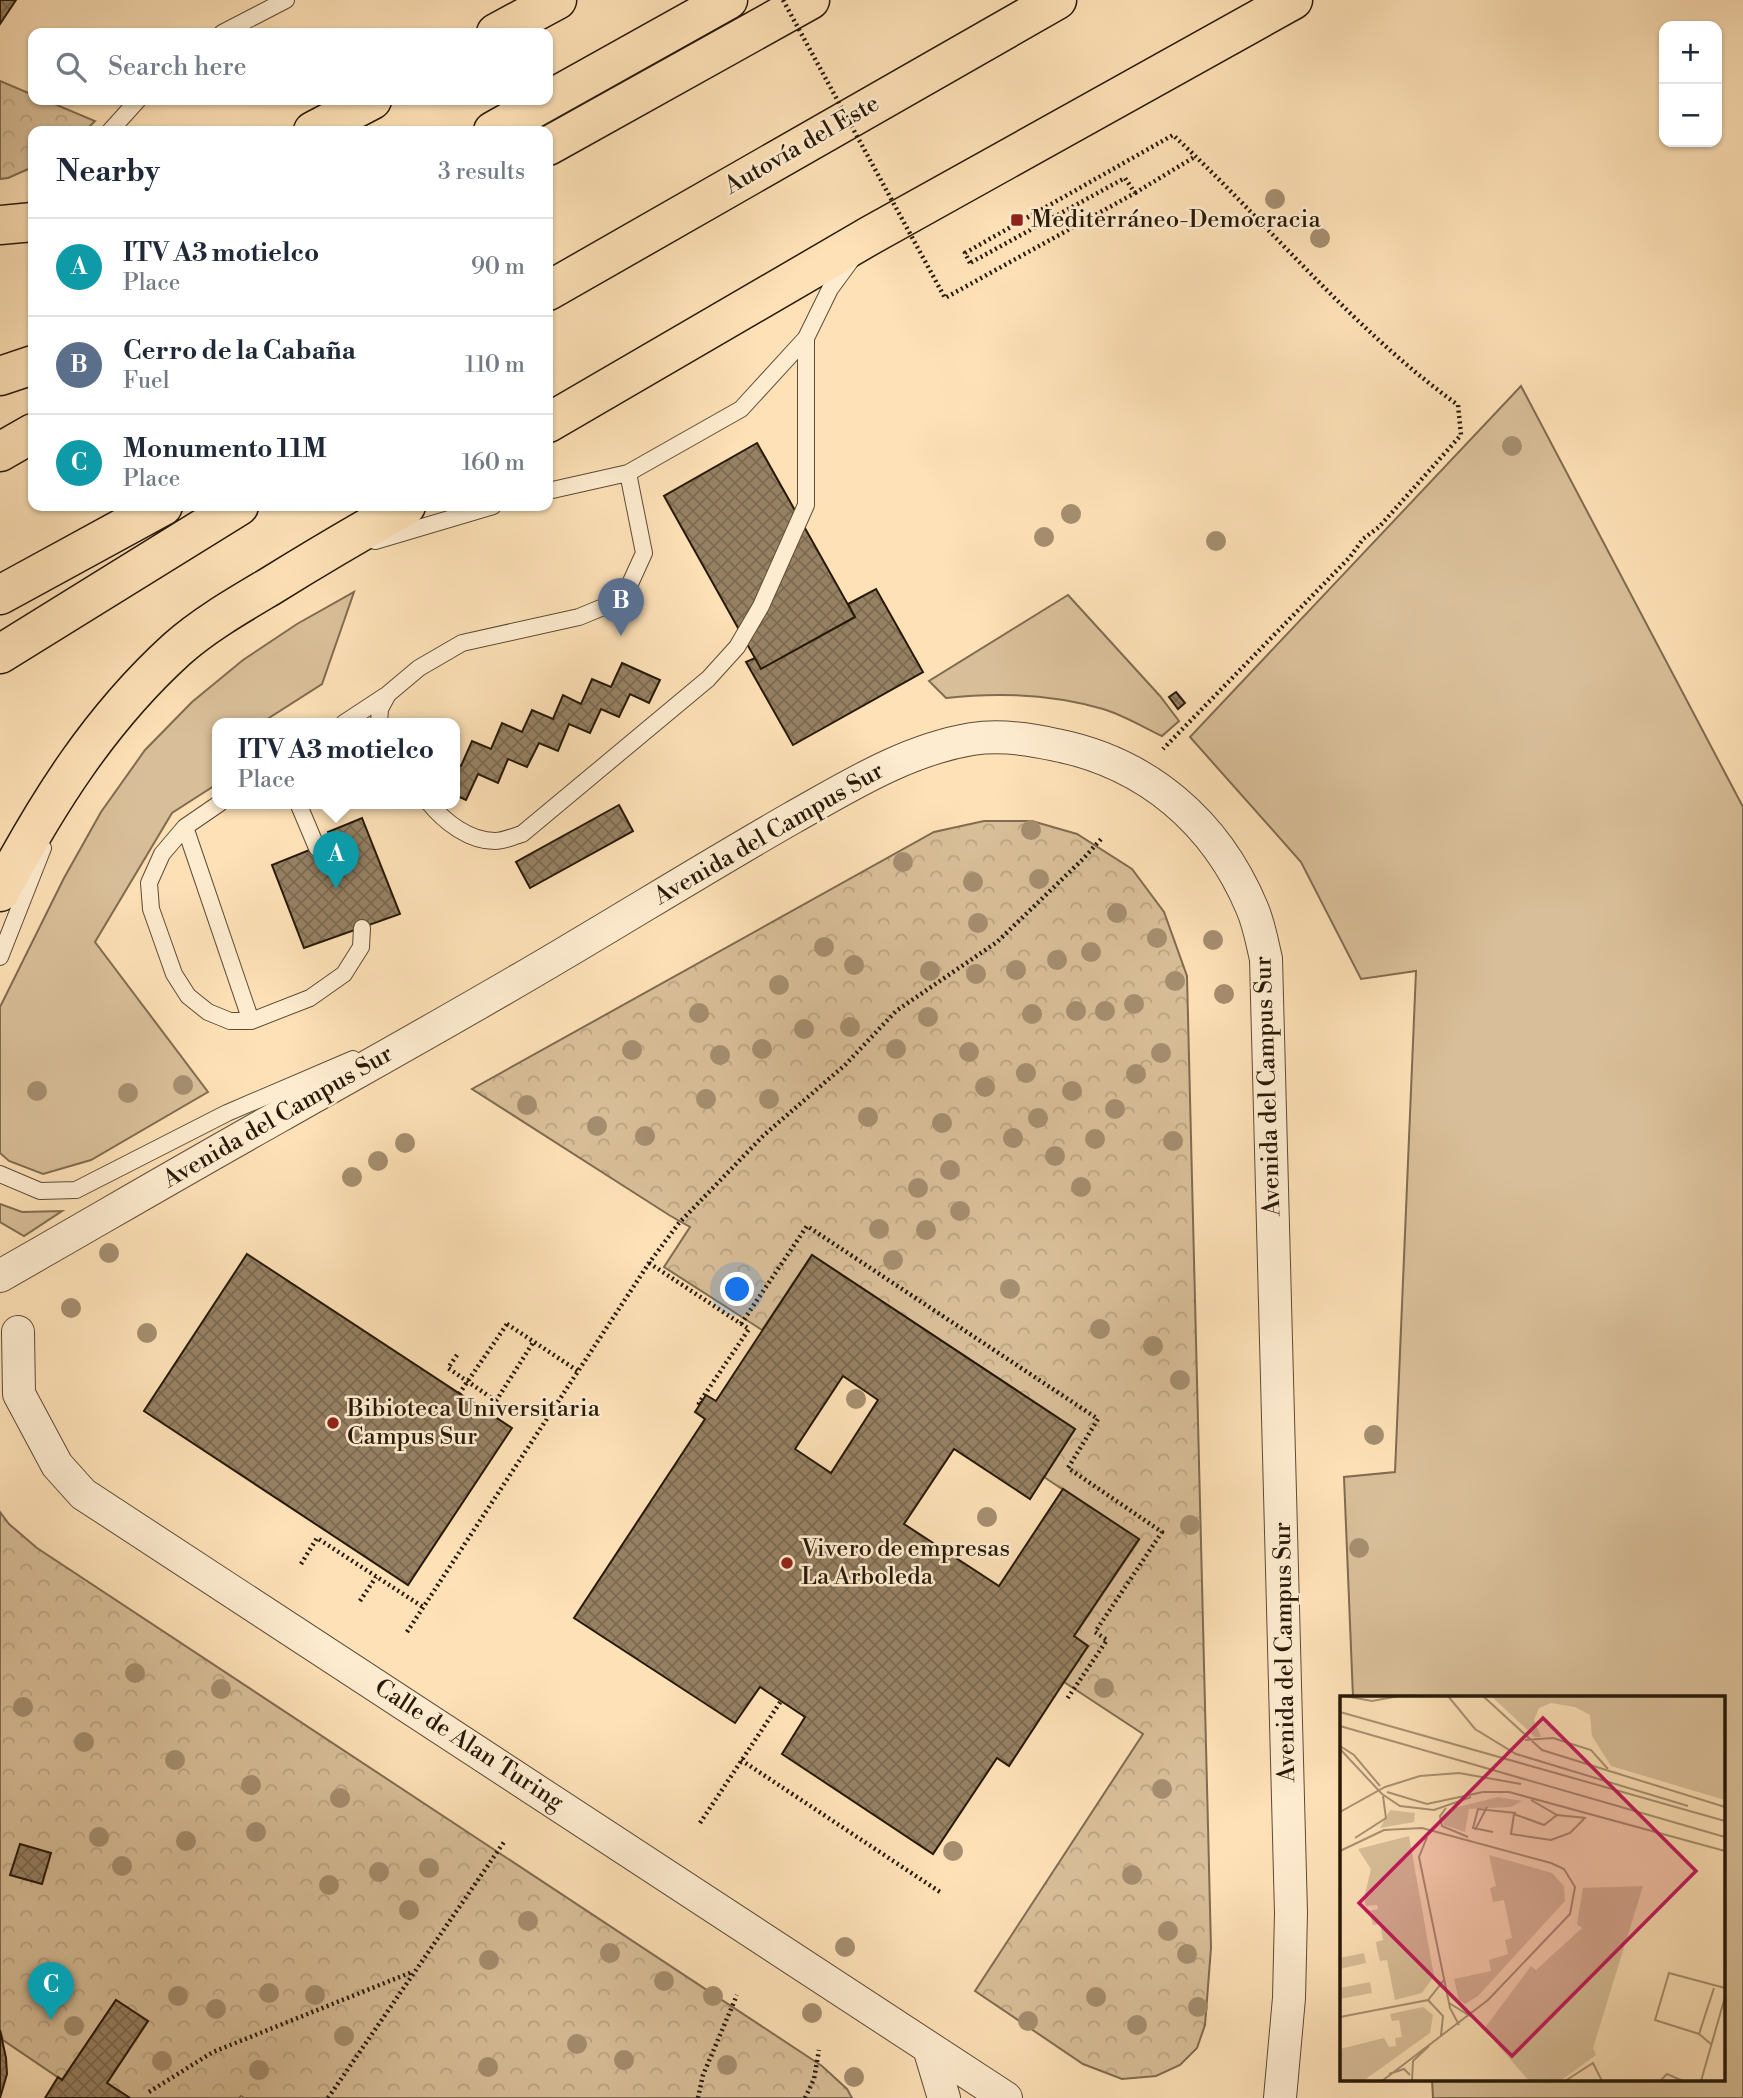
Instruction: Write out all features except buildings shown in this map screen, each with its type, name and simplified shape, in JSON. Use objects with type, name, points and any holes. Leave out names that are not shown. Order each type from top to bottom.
[{"type":"highway","points":[[504,28],[557,0]]},
{"type":"highway","points":[[553,98],[728,0]]},
{"type":"highway","points":[[553,143],[810,0]]},
{"type":"highway","name":"Autovía del Este","points":[[553,288],[1057,0]]},
{"type":"highway","points":[[553,420],[871,235],[1293,0]]},
{"type":"highway","points":[[323,126],[362,105]]},
{"type":"highway","points":[[502,126],[540,105]]},
{"type":"highway","points":[[0,376],[28,367]]},
{"type":"highway","points":[[0,452],[28,436]]},
{"type":"highway","points":[[0,595],[154,511]]},
{"type":"highway","points":[[0,654],[231,511]]},
{"type":"highway","points":[[0,892],[34,828],[78,760],[125,702],[178,648],[229,611],[397,511]]},
{"type":"street","name":"Avenida del Campus Sur","points":[[0,1276],[477,1005],[870,774],[925,750],[976,738],[1031,740],[1075,748],[1110,760],[1143,778],[1188,811],[1211,836],[1230,864],[1254,910],[1266,959],[1291,1913],[1289,1998],[1280,2098]]},
{"type":"street","name":"Calle de Alan Turing","points":[[18,1332],[19,1394],[57,1465],[83,1494],[1006,2098]]},
{"type":"street","points":[[929,2048],[944,2098]]},
{"type":"lane","points":[[232,28],[286,0]]},
{"type":"lane","points":[[115,126],[133,105]]},
{"type":"lane","points":[[553,490],[628,473],[741,409],[806,338],[830,289],[871,235]]},
{"type":"lane","points":[[434,809],[442,818],[474,838],[496,841],[522,834],[708,679],[737,647],[761,606],[806,505],[806,338]]},
{"type":"lane","points":[[352,718],[388,694],[419,668],[462,643],[579,617],[613,603],[629,586],[644,553],[628,473]]},
{"type":"lane","points":[[316,558],[476,511]]},
{"type":"lane","points":[[379,718],[380,709],[388,694]]},
{"type":"lane","points":[[0,957],[78,760]]},
{"type":"lane","points":[[212,808],[185,827],[162,854],[149,883],[151,909],[174,974],[188,996],[208,1012],[230,1021],[251,1021],[310,998],[344,974],[360,947],[362,928]]},
{"type":"lane","points":[[301,809],[317,848]]},
{"type":"lane","points":[[185,827],[251,1021]]},
{"type":"lane","points":[[0,1174],[40,1191],[76,1190],[217,1118],[477,1005]]},
{"type":"path","points":[[783,0],[945,298],[1135,193],[1196,156]]},
{"type":"path","points":[[1135,193],[1125,178],[970,263],[965,253],[1173,135],[1340,304],[1422,379],[1458,405],[1461,435],[1379,527],[1363,539],[1350,557],[1163,750]]},
{"type":"path","points":[[407,1632],[649,1263],[679,1223],[764,1135],[845,1065],[896,1012],[997,942],[1102,838]]},
{"type":"path","points":[[741,1324],[807,1226],[1098,1419],[1068,1468],[1162,1532],[1095,1632],[1107,1640],[1067,1699]]},
{"type":"path","points":[[649,1263],[750,1329],[699,1403],[701,1404]]},
{"type":"path","points":[[459,1394],[507,1324],[578,1371]]},
{"type":"path","points":[[488,1412],[534,1341]]},
{"type":"path","points":[[457,1355],[448,1368],[496,1401]]},
{"type":"path","points":[[301,1564],[317,1538],[422,1607]]},
{"type":"path","points":[[360,1601],[376,1577]]},
{"type":"path","points":[[700,1823],[780,1701]]},
{"type":"path","points":[[741,1760],[940,1892]]},
{"type":"path","points":[[328,2098],[504,1842]]},
{"type":"path","points":[[149,2092],[213,2052],[414,1971]]},
{"type":"path","points":[[698,2098],[703,2075],[737,1995]]},
{"type":"path","points":[[804,2098],[814,2079],[819,2050]]},
{"type":"green space","points":[[0,81],[28,93],[28,105],[57,105],[95,121],[90,126],[28,126],[28,169],[0,179]]},
{"type":"green space","points":[[1521,386],[1743,807],[1743,2098],[1433,2098],[1432,2080],[1726,2080],[1726,1696],[1353,1696],[1344,1477],[1395,1472],[1416,971],[1361,979],[1301,862],[1190,737]]},
{"type":"green space","points":[[354,592],[322,684],[269,718],[212,718],[212,787],[172,813],[95,942],[208,1092],[91,1160],[43,1174],[9,1161],[0,1153],[0,1007],[64,878],[101,812],[145,750],[192,702],[243,660],[297,624]]},
{"type":"green space","points":[[1068,595],[1160,696],[1179,721],[1162,736],[1118,714],[1083,704],[1025,696],[946,698],[929,681]]},
{"type":"green space","points":[[984,821],[1032,821],[1077,834],[1132,869],[1164,912],[1187,976],[1211,1948],[1205,2025],[1197,2048],[1180,2065],[1156,2076],[1122,2079],[1083,2064],[975,1991],[1143,1734],[1064,1682],[1088,1646],[1074,1636],[1139,1540],[1044,1477],[1075,1429],[812,1255],[762,1330],[664,1267],[690,1227],[472,1089],[934,832]]},
{"type":"green space","points":[[0,1204],[22,1212],[62,1211],[24,1236],[0,1222]]},
{"type":"green space","points":[[0,1512],[9,1524],[37,1548],[822,2066],[847,2089],[852,2098],[130,2098],[107,2083],[148,2021],[116,2000],[62,2080],[3,2040],[0,2030]]},
{"type":"place","name":"Mediterráneo-Democracia","points":[[1017,220]]},
{"type":"place","name":"Cerro de la Cabaña","points":[[621,636]]},
{"type":"place","name":"ITV A3 motielco","points":[[336,889]]},
{"type":"place","name":"Bibioteca Universitaria Campus Sur","points":[[333,1423]]},
{"type":"place","name":"Vivero de empresas La Arboleda","points":[[787,1563]]},
{"type":"place","name":"Monumento 11M","points":[[51,2020]]}]
